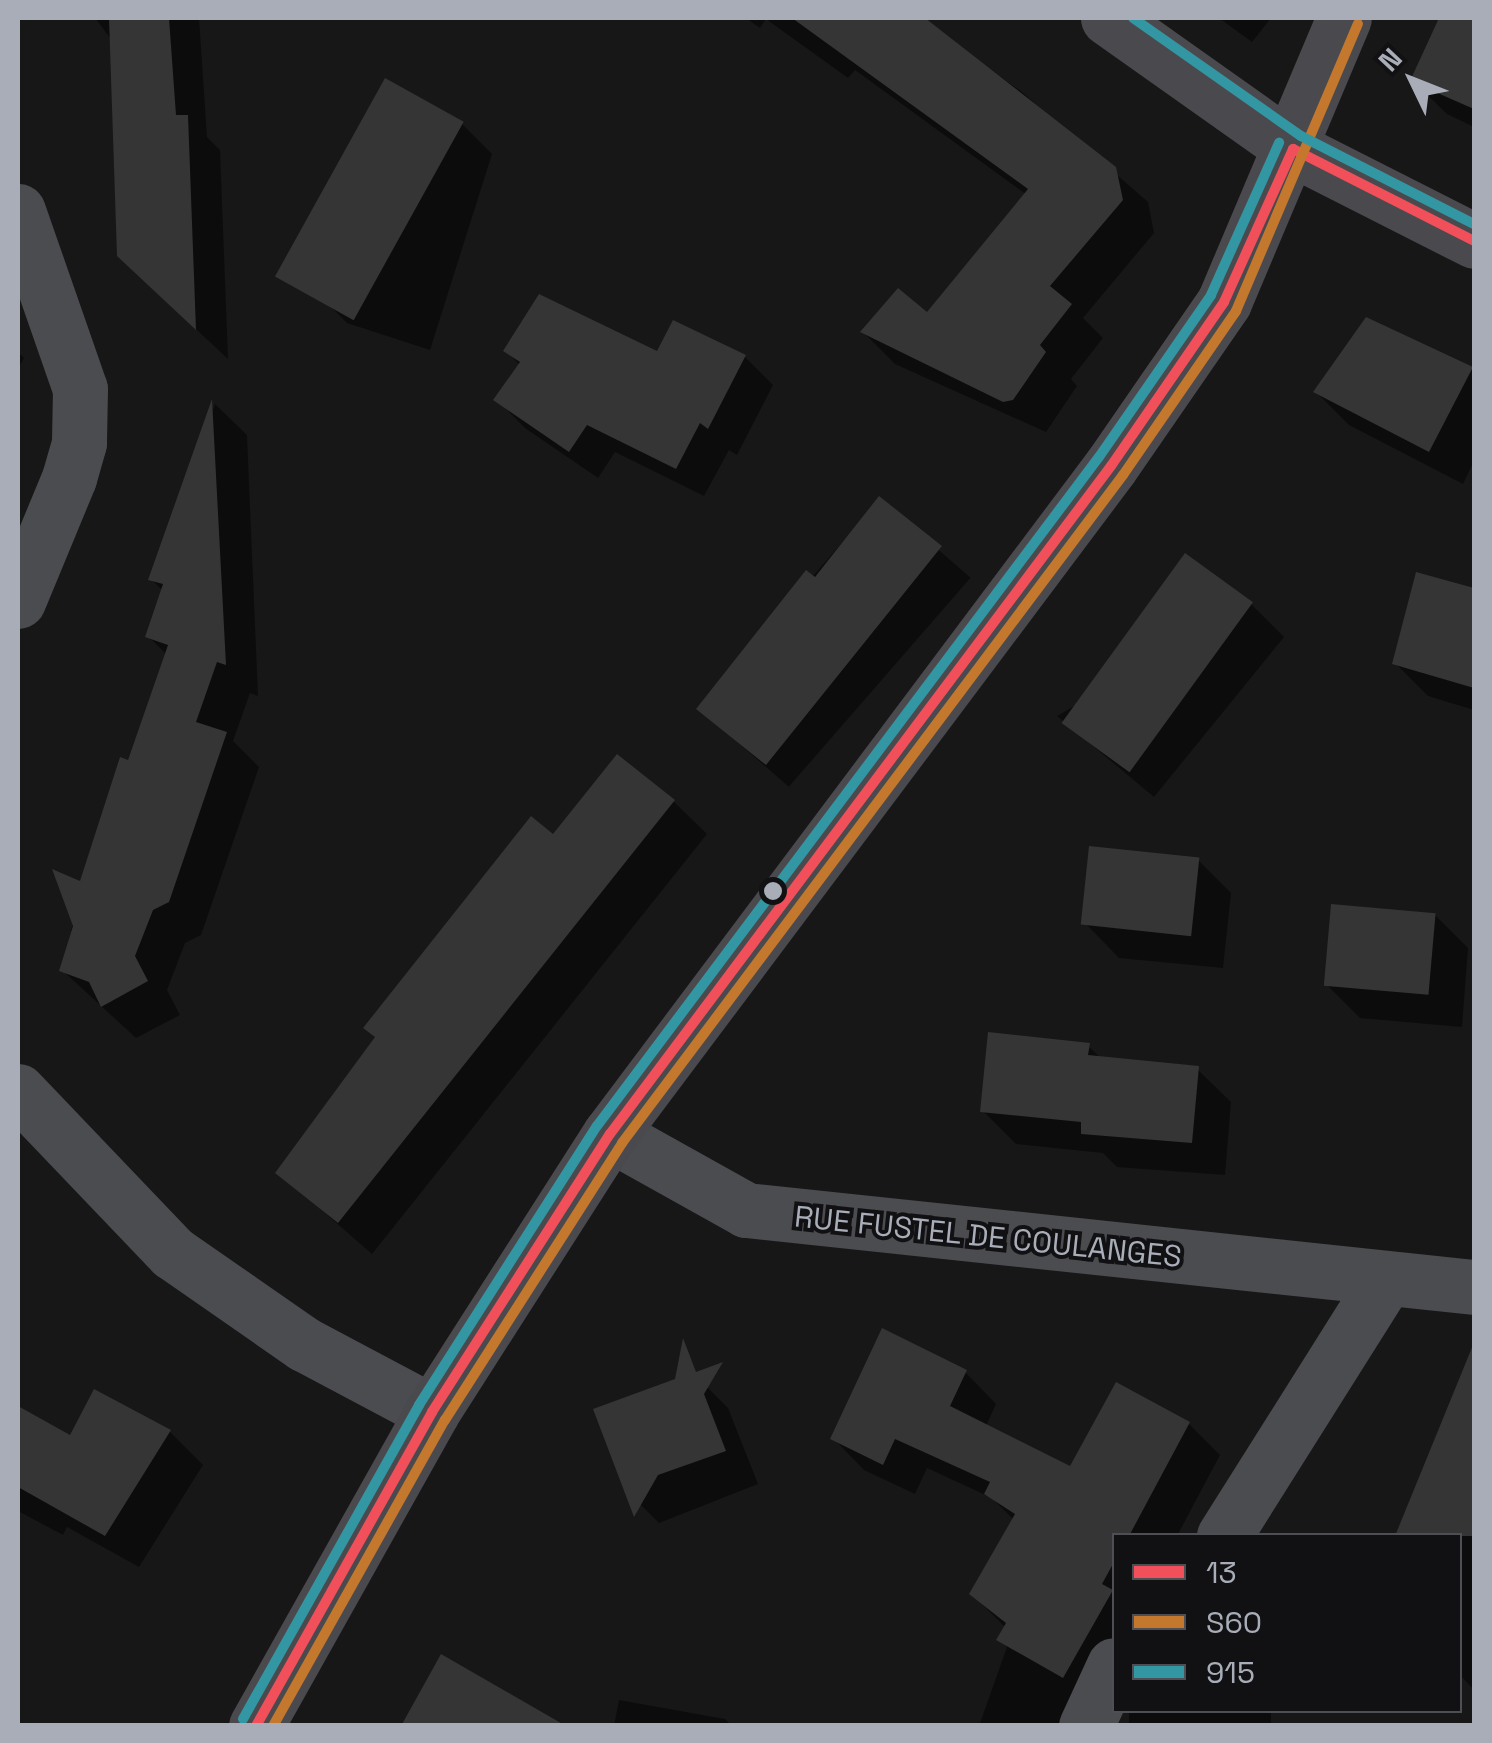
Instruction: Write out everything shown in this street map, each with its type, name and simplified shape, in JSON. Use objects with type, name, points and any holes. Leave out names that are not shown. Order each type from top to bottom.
[{"type":"main road","points":[[1108,18],[1293,149],[1474,241]]},
{"type":"main road","points":[[256,1726],[432,1412],[610,1134],[1111,466],[1213,319],[1293,149],[1344,18]]},
{"type":"street","points":[[18,210],[80,389],[79,443],[69,478],[18,602]]},
{"type":"street","points":[[18,1091],[173,1254],[304,1344],[432,1412]]},
{"type":"street","name":"RUE FUSTEL DE COULANGES","points":[[610,1134],[746,1210],[1384,1282],[1474,1287]]},
{"type":"street","points":[[1226,1533],[1384,1282]]},
{"type":"street","points":[[1086,1726],[1112,1669]]},
{"type":"building","points":[[109,18],[169,18],[176,115],[188,115],[196,330],[117,256]]},
{"type":"building","points":[[792,18],[925,18],[1116,167],[1123,200],[1050,286],[1072,304],[1040,345],[1046,352],[1013,400],[1003,402],[860,332],[898,288],[927,312],[1028,189]]},
{"type":"building","points":[[1439,18],[1474,18],[1474,109],[1410,81]]},
{"type":"building","points":[[385,78],[464,122],[354,320],[275,277]]},
{"type":"building","points":[[539,294],[657,351],[673,320],[746,355],[708,429],[700,423],[676,469],[587,425],[569,452],[493,400],[520,362],[503,351]]},
{"type":"building","points":[[1366,317],[1473,367],[1429,452],[1313,392]]},
{"type":"building","points":[[212,399],[226,665],[217,662],[196,722],[227,732],[169,902],[153,910],[135,956],[148,981],[101,1007],[89,982],[59,971],[73,926],[52,869],[80,881],[120,757],[128,760],[168,645],[145,637],[163,584],[148,580]]},
{"type":"building","points":[[879,496],[942,546],[766,765],[696,709],[806,570],[815,577]]},
{"type":"building","points":[[1185,553],[1253,602],[1130,772],[1062,723]]},
{"type":"building","points":[[1416,572],[1474,588],[1474,688],[1392,664]]},
{"type":"building","points":[[617,754],[675,800],[338,1223],[275,1173],[375,1037],[363,1028],[531,816],[553,834]]},
{"type":"building","points":[[1089,846],[1199,858],[1191,936],[1081,925]]},
{"type":"building","points":[[1331,904],[1436,913],[1428,995],[1324,986]]},
{"type":"building","points":[[988,1032],[1090,1043],[1088,1055],[1199,1066],[1192,1143],[1081,1134],[1081,1122],[980,1112]]},
{"type":"building","points":[[882,1328],[967,1370],[950,1406],[1070,1466],[1116,1382],[1190,1422],[1131,1533],[1112,1533],[1112,1566],[1102,1584],[1112,1592],[1063,1678],[996,1640],[1006,1623],[969,1594],[1015,1514],[984,1494],[990,1482],[895,1439],[883,1465],[830,1439]]},
{"type":"building","points":[[683,1338],[696,1372],[723,1362],[704,1394],[726,1451],[658,1475],[634,1517],[593,1409],[675,1379]]},
{"type":"building","points":[[1473,1345],[1474,1536],[1396,1533]]},
{"type":"building","points":[[94,1389],[171,1430],[105,1536],[18,1487],[18,1406],[70,1435]]},
{"type":"building","points":[[441,1654],[566,1726],[401,1726]]},
{"type":"transit line","name":"915","points":[[1133,18],[1301,136],[1474,224]]},
{"type":"transit line","name":"S60","points":[[273,1726],[445,1420],[622,1143],[1123,475],[1236,311],[1358,24]]},
{"type":"transit line","name":"915","points":[[243,1719],[419,1405],[597,1126],[1099,457],[1211,295],[1279,143]]},
{"type":"transit line","name":"13","points":[[1293,149],[1474,241]]},
{"type":"transit line","name":"13","points":[[256,1726],[432,1412],[610,1134],[1111,466],[1224,302],[1293,149]]}]
